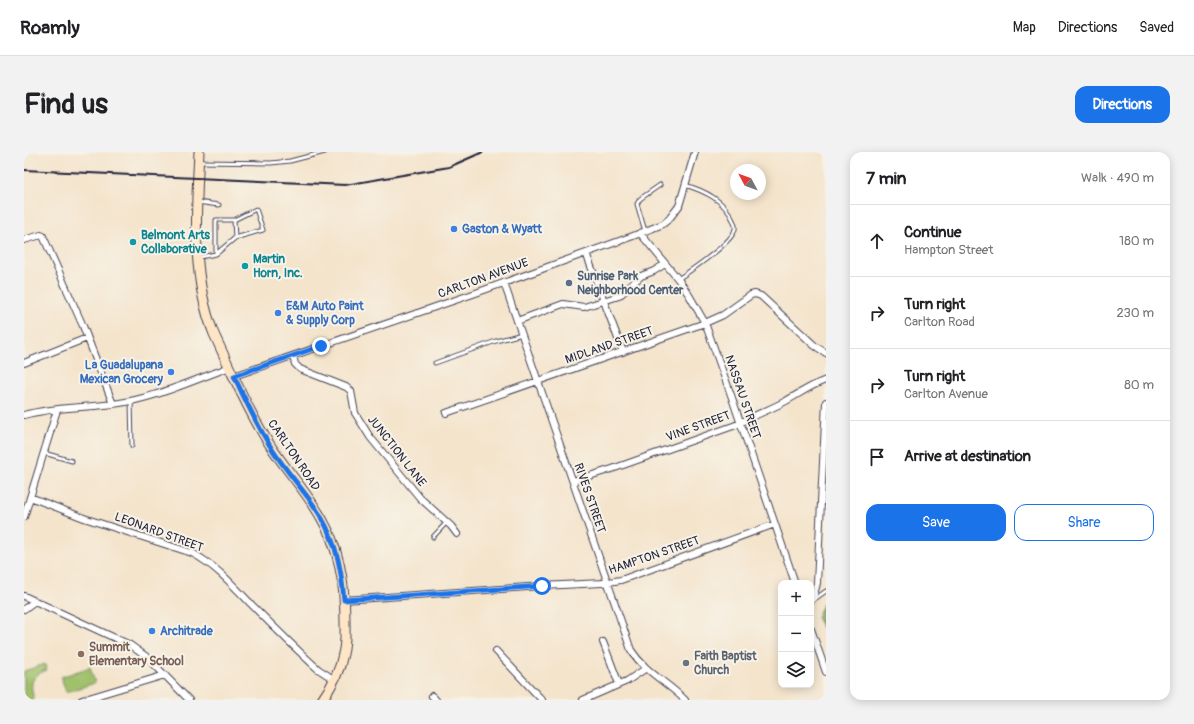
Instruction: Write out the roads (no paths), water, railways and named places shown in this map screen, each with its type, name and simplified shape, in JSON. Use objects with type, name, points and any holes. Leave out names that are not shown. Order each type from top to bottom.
[{"type":"main road","name":"CARLTON ROAD","points":[[199,152],[197,202],[198,257],[201,288],[208,319],[253,415],[272,450],[312,503],[330,534],[340,563],[344,600],[344,647],[340,667],[335,680],[322,700]]},
{"type":"street","name":"CARLTON AVENUE","points":[[234,376],[504,283],[663,224],[679,206],[695,152]]},
{"type":"street","name":"NASSAU STREET","points":[[643,232],[689,295],[705,323],[794,580]]},
{"type":"street","points":[[24,240],[41,235],[43,236],[88,338],[113,404]]},
{"type":"street","points":[[586,253],[623,352]]},
{"type":"street","points":[[517,321],[563,304],[584,307],[619,296],[641,276],[654,271],[665,264]]},
{"type":"street","name":"RIVES STREET","points":[[504,283],[631,650],[645,669],[685,700]]},
{"type":"street","name":"MIDLAND STREET","points":[[446,413],[539,382],[705,323],[723,315],[751,295],[760,295],[815,346],[826,352]]},
{"type":"street","points":[[24,363],[88,338]]},
{"type":"street","name":"JUNCTION LANE","points":[[293,356],[295,364],[300,369],[346,387],[351,391],[355,413],[370,436],[420,498],[457,534]]},
{"type":"street","points":[[24,415],[131,401],[230,367]]},
{"type":"street","name":"VINE STREET","points":[[573,481],[612,469],[740,422],[786,401],[808,387],[826,380]]},
{"type":"street","points":[[814,595],[817,583],[826,402]]},
{"type":"street","points":[[24,517],[57,410]]},
{"type":"street","name":"LEONARD STREET","points":[[30,497],[84,518],[192,553],[202,558],[212,565],[318,669],[335,680]]},
{"type":"street","name":"HAMPTON STREET","points":[[344,600],[542,586],[608,583],[621,580],[775,524]]},
{"type":"street","points":[[24,596],[130,645],[148,658],[188,699]]},
{"type":"street","points":[[24,609],[36,602]]},
{"type":"street","points":[[814,638],[826,672]]},
{"type":"street","points":[[603,642],[619,684]]},
{"type":"street","points":[[496,651],[542,700]]},
{"type":"street","points":[[583,700],[637,675],[645,669]]},
{"type":"street","points":[[82,700],[165,675]]},
{"type":"lane","points":[[199,162],[271,163],[290,161],[325,152]]},
{"type":"lane","points":[[678,279],[722,246],[735,230],[736,226],[726,209],[717,200],[701,190],[685,185]]},
{"type":"lane","points":[[643,232],[637,204],[640,200],[660,186]]},
{"type":"lane","points":[[197,202],[219,205]]},
{"type":"lane","points":[[198,257],[216,254],[235,238],[263,230],[256,209],[234,220],[216,220],[216,254]]},
{"type":"lane","points":[[234,220],[235,238]]},
{"type":"lane","points":[[435,363],[496,341],[522,334]]},
{"type":"lane","points":[[131,401],[132,446]]},
{"type":"lane","points":[[44,453],[72,461]]},
{"type":"lane","points":[[434,537],[446,522]]},
{"type":"lane","points":[[814,599],[826,591]]},
{"type":"railway","points":[[24,170],[345,185],[449,167],[483,152]]},
{"type":"place","name":"Gaston & Wyatt","points":[[454,229]]},
{"type":"place","name":"Belmont Arts Collaborative","points":[[133,242]]},
{"type":"place","name":"Martin Horn, Inc.","points":[[245,266]]},
{"type":"place","name":"Sunrise Park Neighborhood Center","points":[[569,283]]},
{"type":"place","name":"E&M Auto Paint & Supply Corp","points":[[278,313]]},
{"type":"place","name":"La Guadalupana Mexican Grocery","points":[[171,372]]},
{"type":"place","name":"Architrade","points":[[152,631]]},
{"type":"place","name":"Summit Elementary School","points":[[81,654]]},
{"type":"place","name":"Faith Baptist Church","points":[[686,663]]}]
